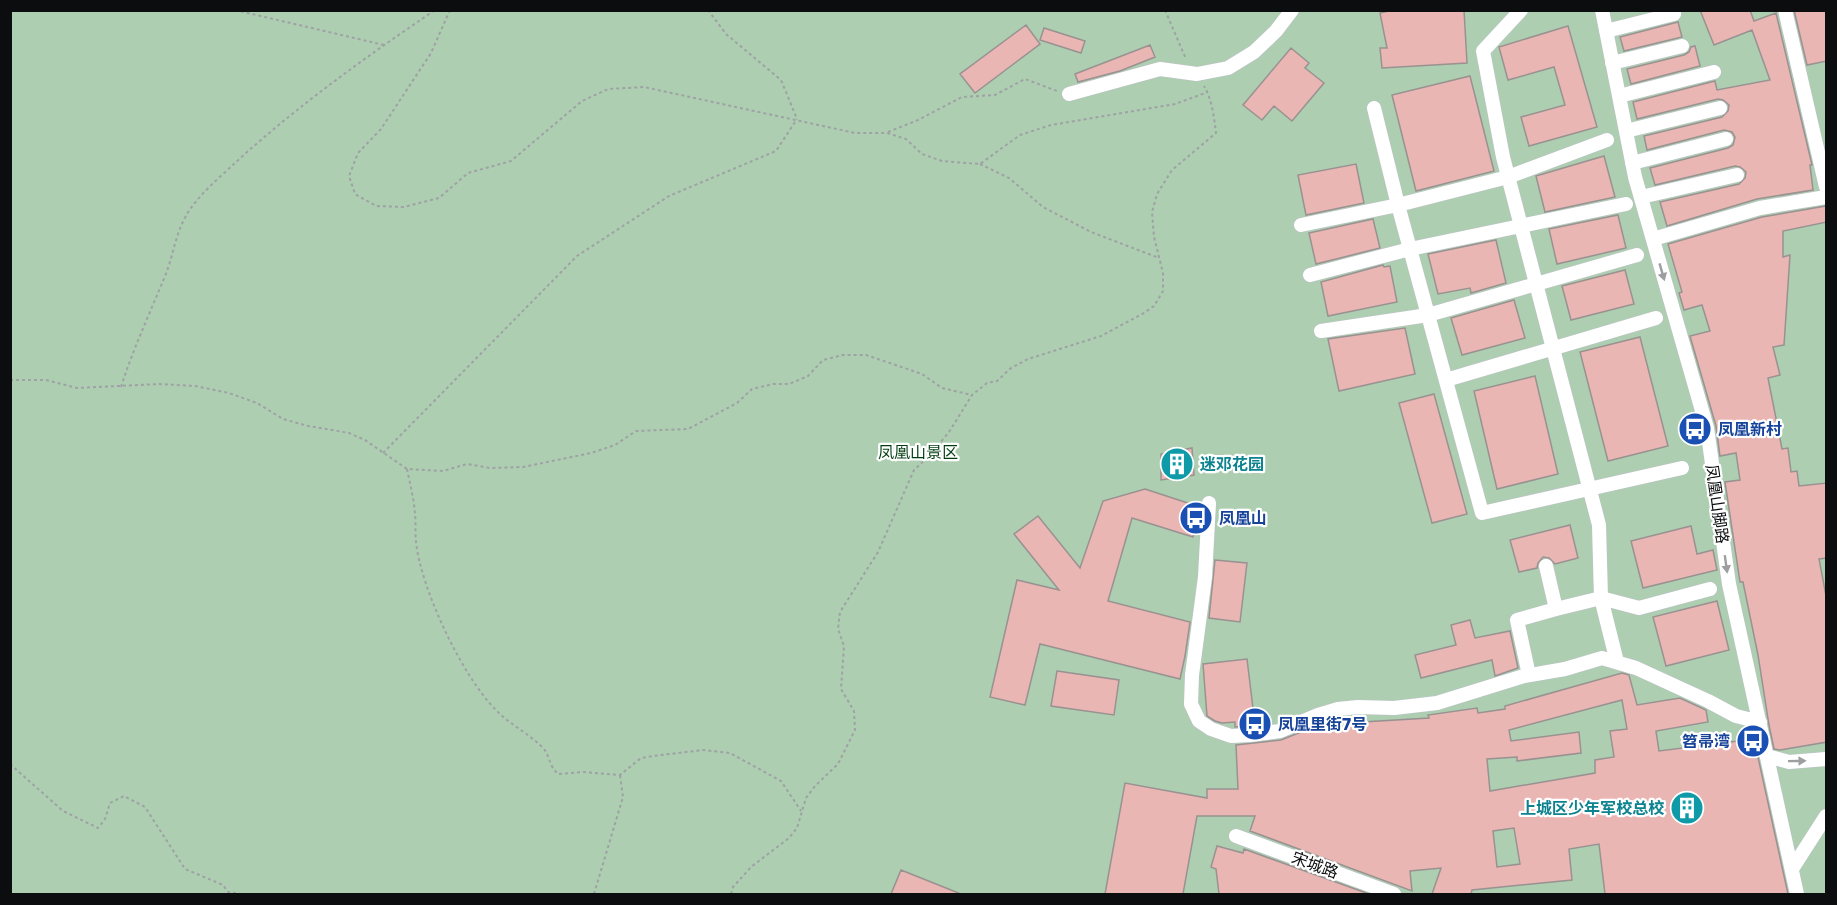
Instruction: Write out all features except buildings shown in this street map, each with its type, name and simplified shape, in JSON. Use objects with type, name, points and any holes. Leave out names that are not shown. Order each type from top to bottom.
[{"type":"street","points":[[1069,94],[1160,69],[1197,74],[1228,68],[1254,52],[1276,31],[1292,10]]},
{"type":"street","points":[[1521,10],[1483,51],[1508,177],[1599,525],[1601,598],[1617,662]]},
{"type":"street","name":"凤凰山脚路","points":[[1602,10],[1632,163],[1707,428],[1729,584],[1797,894]]},
{"type":"street","points":[[1785,10],[1827,187]]},
{"type":"street","points":[[1606,31],[1674,14]]},
{"type":"street","points":[[1612,63],[1682,46]]},
{"type":"street","points":[[1619,96],[1714,72]]},
{"type":"street","points":[[1374,108],[1398,205],[1482,513],[1682,468]]},
{"type":"street","points":[[1626,131],[1720,108]]},
{"type":"street","points":[[1632,163],[1726,139]]},
{"type":"street","points":[[1301,225],[1398,205],[1508,177],[1607,140]]},
{"type":"street","points":[[1641,197],[1737,175]]},
{"type":"street","points":[[1653,239],[1760,208],[1827,197]]},
{"type":"street","points":[[1311,275],[1410,249],[1626,204]]},
{"type":"street","points":[[1321,331],[1428,315],[1637,255]]},
{"type":"street","points":[[1446,380],[1656,318]]},
{"type":"street","points":[[1209,503],[1205,577],[1192,675],[1191,704],[1199,721],[1211,729],[1231,736],[1250,735],[1280,731],[1338,709],[1394,708],[1437,703],[1529,675],[1564,669],[1602,658],[1650,674],[1736,716],[1760,722]]},
{"type":"street","points":[[1546,566],[1556,609]]},
{"type":"street","points":[[1529,675],[1517,620],[1601,598],[1639,608],[1710,589]]},
{"type":"street","points":[[1767,756],[1789,762],[1827,759]]},
{"type":"street","points":[[1792,869],[1827,816]]},
{"type":"street","name":"宋城路","points":[[1236,836],[1394,894]]},
{"type":"path","points":[[235,10],[384,45]]},
{"type":"path","points":[[121,387],[131,354],[166,274],[177,235],[186,214],[215,181],[272,129],[384,45],[435,10]]},
{"type":"path","points":[[450,10],[431,52],[381,129],[358,153],[349,177],[355,194],[376,206],[404,207],[440,198],[468,172],[512,160],[582,101],[608,89],[644,87],[855,133],[887,133],[906,139],[922,154],[942,160],[980,164],[1009,178],[1042,207],[1091,232],[1159,258]]},
{"type":"path","points":[[708,10],[726,34],[781,80],[797,119]]},
{"type":"path","points":[[731,894],[733,887],[751,867],[789,838],[797,828],[806,798],[838,764],[855,730],[854,711],[841,689],[844,646],[838,629],[840,612],[878,552],[914,470],[930,456],[949,432],[972,395],[987,383],[998,381],[1011,368],[1028,358],[1101,336],[1154,306],[1163,291],[1163,273],[1154,237],[1152,212],[1157,194],[1172,170],[1216,133],[1208,92],[1187,60],[1165,10]]},
{"type":"path","points":[[887,133],[962,97],[995,95],[1025,79],[1069,94]]},
{"type":"path","points":[[980,164],[1020,135],[1051,125],[1175,104],[1208,92]]},
{"type":"path","points":[[383,453],[577,256],[669,196],[776,151],[797,119]]},
{"type":"path","points":[[10,380],[46,380],[77,387],[195,386],[229,393],[257,403],[283,419],[349,433],[365,440],[407,469],[443,471],[467,464],[490,468],[523,467],[591,453],[615,445],[636,431],[688,429],[737,403],[752,389],[772,384],[789,384],[808,376],[823,360],[843,355],[866,355],[922,374],[942,388],[972,395]]},
{"type":"path","points":[[407,469],[420,564],[433,603],[475,685],[496,710],[545,749],[551,768],[558,774],[585,772],[620,775],[641,758],[703,750],[730,753],[781,781],[801,811]]},
{"type":"path","points":[[10,764],[63,811],[98,828],[105,819],[110,803],[124,796],[145,807],[185,869],[223,885],[228,892],[240,894]]},
{"type":"path","points":[[594,894],[623,797],[620,775]]},
{"type":"green space","name":"凤凰山景区","points":[[10,11],[1826,11],[1826,894],[11,894]]},
{"type":"place","name":"凤凰新村","points":[[1695,429]]},
{"type":"place","name":"迷邓花园","points":[[1177,464]]},
{"type":"place","name":"凤凰山","points":[[1196,518]]},
{"type":"place","name":"凤凰里街7号","points":[[1255,724]]},
{"type":"place","name":"笤帚湾","points":[[1753,741]]},
{"type":"place","name":"上城区少年军校总校","points":[[1687,808]]}]
